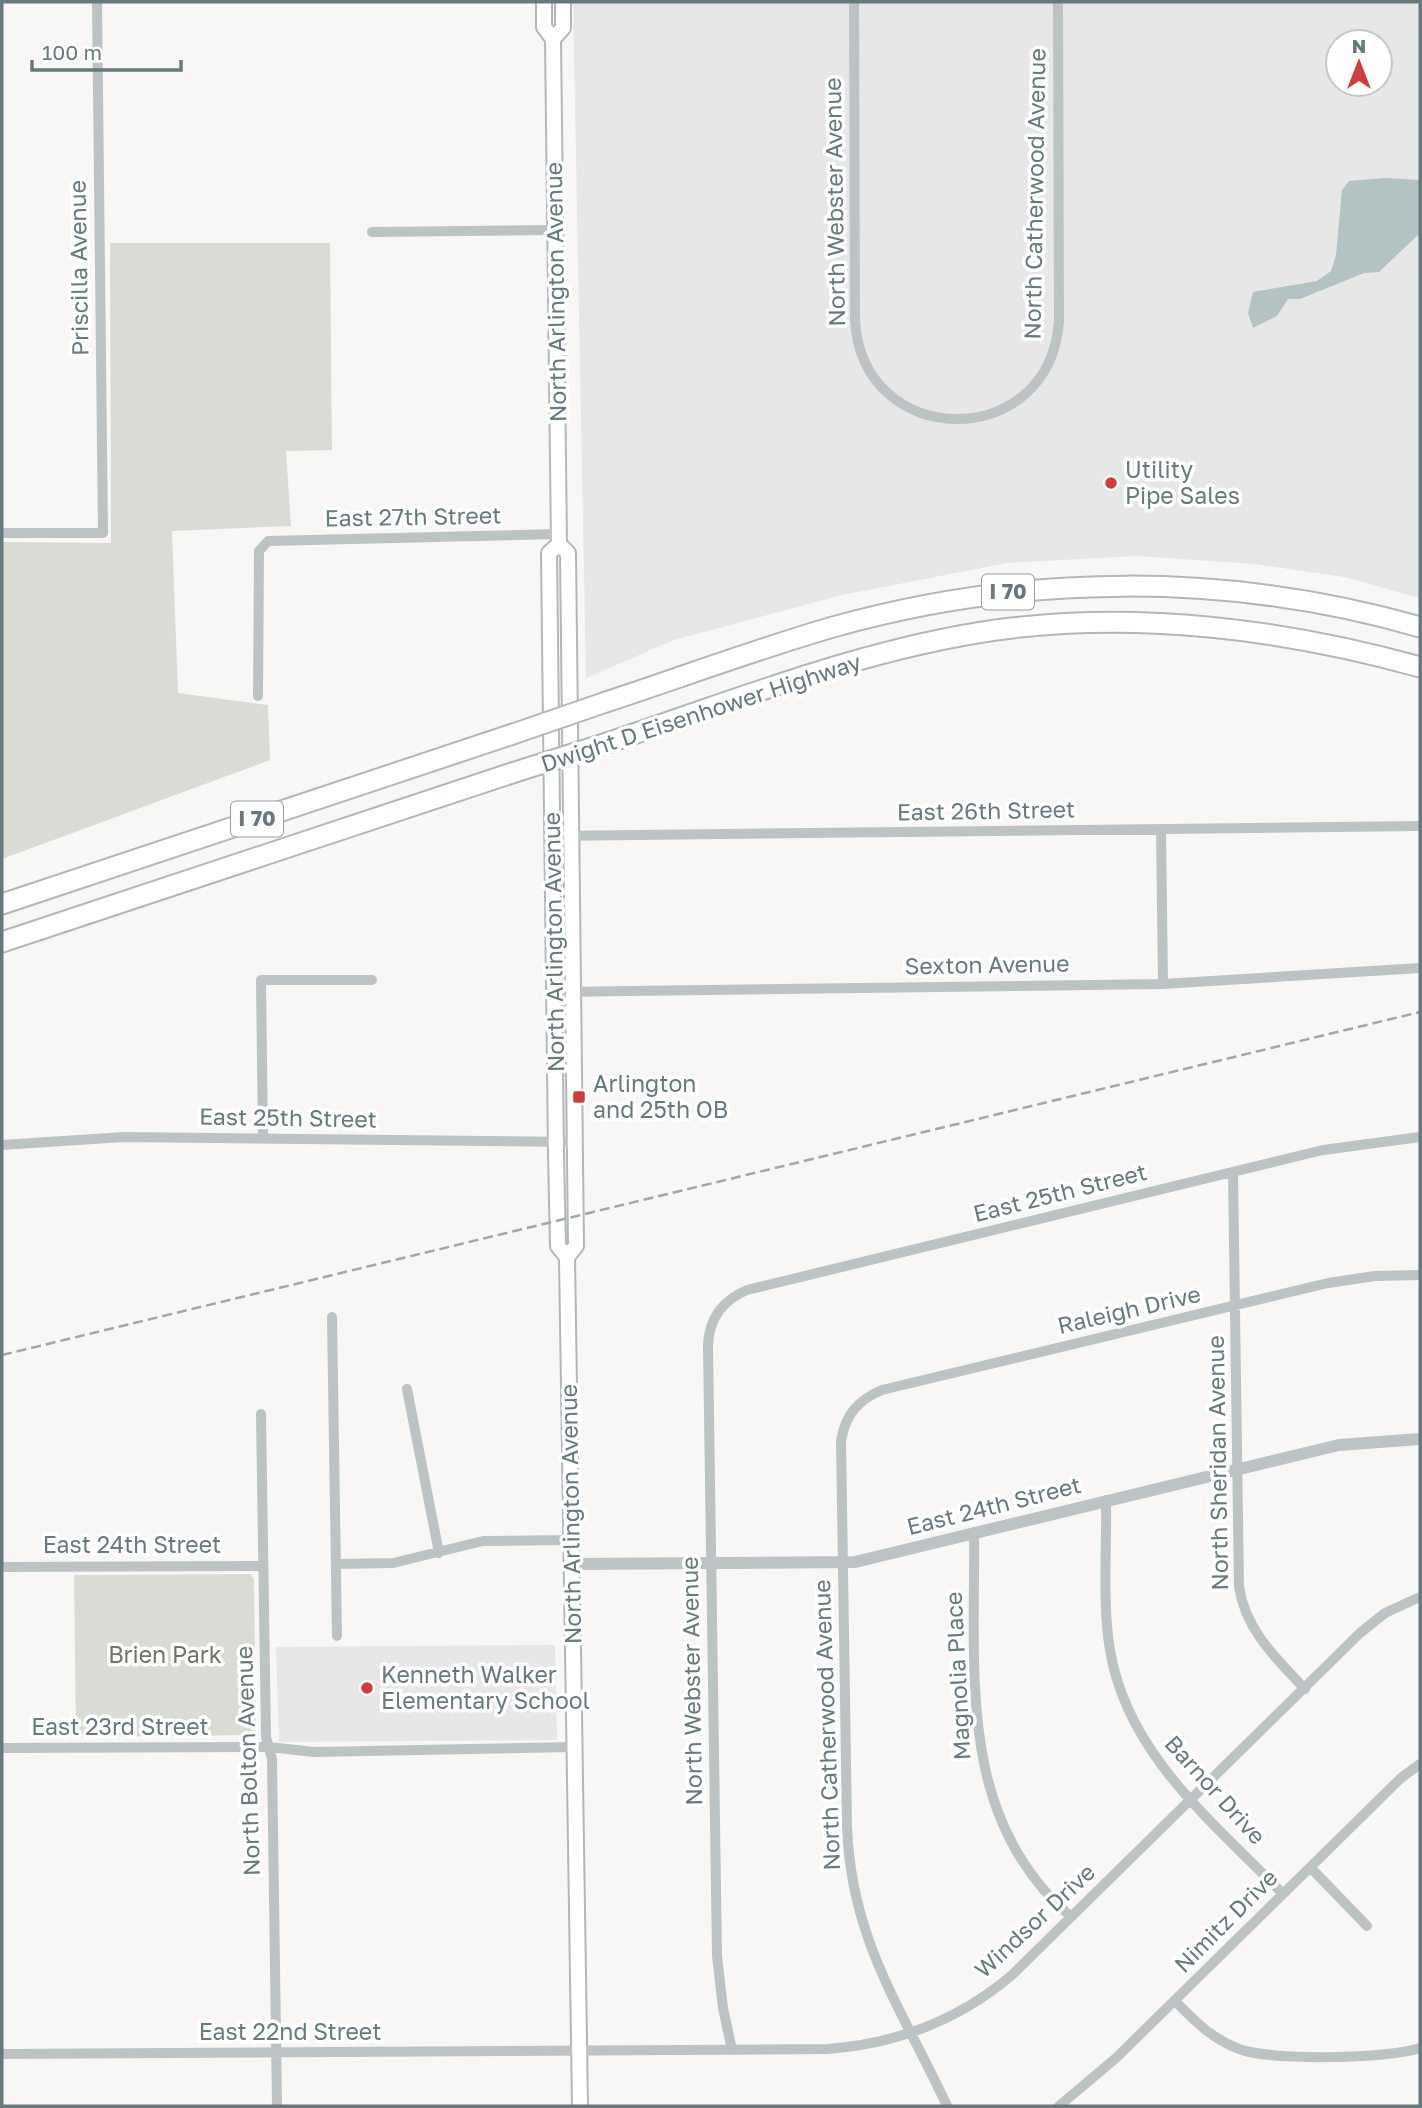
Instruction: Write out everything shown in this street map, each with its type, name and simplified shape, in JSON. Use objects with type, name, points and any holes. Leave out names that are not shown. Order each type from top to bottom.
[{"type":"highway","name":"Dwight D Eisenhower Highway","points":[[2,904],[864,619],[968,597],[1044,588],[1139,586],[1229,591],[1338,607],[1420,627]]},
{"type":"highway","name":"Dwight D Eisenhower Highway","points":[[2,943],[835,667],[921,645],[996,630],[1118,624],[1211,629],[1275,635],[1351,648],[1420,667]]},
{"type":"main road","name":"North Arlington Avenue","points":[[544,2],[544,27],[553,39],[559,539],[568,554],[576,1246],[567,1257]]},
{"type":"main road","name":"North Arlington Avenue","points":[[553,39],[563,28],[563,2]]},
{"type":"main road","name":"North Arlington Avenue","points":[[559,539],[549,553],[556,1143],[558,1246],[567,1257],[580,2106]]},
{"type":"street","name":"Priscilla Avenue","points":[[2,533],[103,533],[97,2]]},
{"type":"street","name":"North Webster Avenue","points":[[854,2],[855,319],[859,347],[877,382],[902,404],[932,417],[964,419]]},
{"type":"street","name":"North Catherwood Avenue","points":[[964,419],[991,415],[1015,402],[1038,380],[1056,344],[1059,321],[1058,2]]},
{"type":"street","points":[[372,232],[555,230]]},
{"type":"street","name":"East 27th Street","points":[[257,695],[259,551],[268,541],[559,539]]},
{"type":"street","name":"East 26th Street","points":[[553,836],[1420,825]]},
{"type":"street","points":[[1161,830],[1163,984]]},
{"type":"street","name":"Sexton Avenue","points":[[554,992],[1163,984],[1420,968]]},
{"type":"street","points":[[263,1139],[261,980],[372,980]]},
{"type":"street","name":"East 25th Street","points":[[2,1145],[124,1137],[575,1143]]},
{"type":"street","name":"East 25th Street","points":[[718,1312],[732,1297],[747,1290],[1350,1145],[1420,1137]]},
{"type":"street","name":"North Sheridan Avenue","points":[[1233,1172],[1239,1583],[1243,1606],[1257,1636],[1305,1689]]},
{"type":"street","name":"Raleigh Drive","points":[[853,1409],[866,1397],[882,1390],[1235,1306],[1347,1280],[1420,1275]]},
{"type":"street","name":"North Webster Avenue","points":[[718,1312],[709,1331],[708,1345],[718,1961],[732,2050]]},
{"type":"street","points":[[332,1317],[337,1636]]},
{"type":"street","points":[[407,1389],[439,1553]]},
{"type":"street","name":"North Catherwood Avenue","points":[[853,1409],[842,1438],[850,1871],[872,1955],[891,1998],[913,2033],[947,2106]]},
{"type":"street","name":"North Bolton Avenue","points":[[261,1414],[266,1737],[272,1759],[277,2106]]},
{"type":"street","name":"East 24th Street","points":[[572,1564],[855,1562],[1339,1445],[1420,1439]]},
{"type":"street","name":"Barnor Drive","points":[[1106,1500],[1108,1629],[1114,1667],[1130,1715],[1142,1740],[1163,1770],[1283,1894]]},
{"type":"street","name":"Magnolia Place","points":[[974,1532],[977,1728],[984,1773],[995,1808],[1013,1846],[1033,1877],[1071,1917]]},
{"type":"street","points":[[336,1564],[393,1563],[483,1541],[571,1540]]},
{"type":"street","name":"East 24th Street","points":[[2,1567],[263,1566]]},
{"type":"street","name":"Windsor Drive","points":[[579,2052],[841,2048],[913,2033],[963,2010],[998,1987],[1374,1621],[1420,1597]]},
{"type":"street","name":"East 23rd Street","points":[[2,1748],[269,1747],[314,1752],[574,1746]]},
{"type":"street","name":"Nimitz Drive","points":[[1059,2106],[1090,2082],[1401,1778],[1420,1764]]},
{"type":"street","points":[[1311,1868],[1367,1926]]},
{"type":"street","points":[[1175,2001],[1215,2037],[1253,2053],[1387,2055],[1420,2048]]},
{"type":"street","name":"East 22nd Street","points":[[2,2054],[579,2052]]},
{"type":"shaded area","points":[[573,2],[1420,2],[1420,598],[1344,577],[1255,564],[1136,556],[1007,563],[842,595],[674,640],[586,678]]},
{"type":"shaded area","points":[[1385,178],[1420,180],[1420,233],[1379,272],[1364,273],[1300,299],[1288,299],[1277,316],[1253,328],[1248,313],[1253,292],[1317,281],[1331,271],[1336,255],[1342,190],[1349,181]]},
{"type":"shaded area","points":[[555,1645],[557,1740],[279,1742],[276,1647]]},
{"type":"green space","points":[[110,243],[330,243],[332,450],[286,451],[291,526],[172,531],[178,693],[268,705],[270,760],[2,859],[2,542],[111,543]]},
{"type":"green space","name":"Brien Park","points":[[251,1574],[254,1580],[256,1735],[76,1737],[74,1575]]},
{"type":"railway","points":[[2,1355],[1420,1012]]},
{"type":"place","name":"Utility Pipe Sales","points":[[1111,483]]},
{"type":"place","name":"Arlington and 25th OB","points":[[579,1097]]},
{"type":"place","name":"Kenneth Walker Elementary School","points":[[367,1688]]}]
